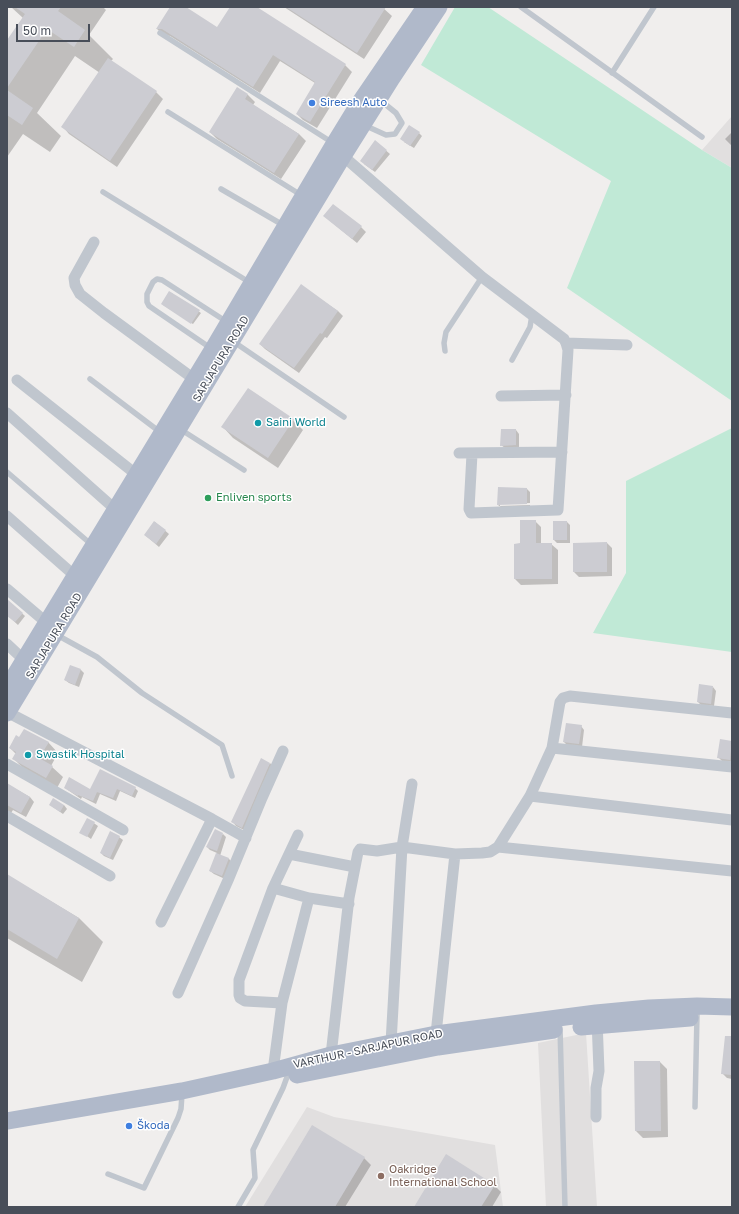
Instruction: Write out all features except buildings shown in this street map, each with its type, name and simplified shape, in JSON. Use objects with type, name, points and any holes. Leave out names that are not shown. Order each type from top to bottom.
[{"type":"main road","name":"SARJAPURA ROAD","points":[[7,688],[24,660],[51,628],[179,428],[218,352],[229,323],[251,283],[303,196],[339,150],[364,114],[425,7]]},
{"type":"main road","name":"SARJAPURA ROAD","points":[[364,114],[379,99],[439,7]]},
{"type":"main road","name":"SARJAPURA ROAD","points":[[7,712],[51,628],[75,576],[194,379],[218,352],[232,340],[339,150]]},
{"type":"main road","name":"VARTHUR - SARJAPUR ROAD","points":[[697,1012],[732,1007]]},
{"type":"main road","name":"VARTHUR - SARJAPUR ROAD","points":[[282,1071],[331,1055],[436,1034],[597,1019],[649,1008],[697,1012],[732,1018]]},
{"type":"main road","name":"VARTHUR - SARJAPUR ROAD","points":[[7,1128],[182,1094],[282,1071],[438,1047],[560,1023]]},
{"type":"main road","name":"VARTHUR - SARJAPUR ROAD","points":[[7,1121],[182,1094]]},
{"type":"street","points":[[339,150],[482,277],[566,342],[568,350],[559,509],[556,511],[469,511],[472,454]]},
{"type":"street","points":[[94,242],[74,278],[74,285],[80,294],[194,379]]},
{"type":"street","points":[[566,342],[627,345]]},
{"type":"street","points":[[17,380],[137,475]]},
{"type":"street","points":[[501,396],[566,395]]},
{"type":"street","points":[[7,413],[116,510]]},
{"type":"street","points":[[459,453],[562,452]]},
{"type":"street","points":[[7,516],[75,576]]},
{"type":"street","points":[[7,589],[51,628]]},
{"type":"street","points":[[7,644],[24,660]]},
{"type":"street","points":[[331,1055],[349,904],[358,852],[360,849],[375,851],[402,847],[455,854],[490,852],[498,847],[530,796],[552,748],[560,702],[563,698],[570,696],[732,713]]},
{"type":"street","points":[[7,712],[246,838]]},
{"type":"street","points":[[552,748],[732,766]]},
{"type":"street","points":[[178,993],[283,751]]},
{"type":"street","points":[[7,764],[123,830]]},
{"type":"street","points":[[391,1042],[402,847],[412,784]]},
{"type":"street","points":[[530,796],[732,820]]},
{"type":"street","points":[[7,816],[110,876]]},
{"type":"street","points":[[161,922],[212,819]]},
{"type":"street","points":[[282,1003],[245,1001],[240,998],[238,991],[239,980],[274,888],[298,834]]},
{"type":"street","points":[[498,847],[732,871]]},
{"type":"street","points":[[288,854],[355,868]]},
{"type":"street","points":[[436,1034],[455,854]]},
{"type":"street","points":[[274,888],[309,898],[349,904]]},
{"type":"street","points":[[282,1071],[282,1003],[309,898]]},
{"type":"street","points":[[596,1117],[596,1088],[599,1071],[597,1019]]},
{"type":"lane","points":[[521,7],[702,138]]},
{"type":"lane","points":[[612,74],[654,7]]},
{"type":"lane","points":[[160,33],[339,150]]},
{"type":"lane","points":[[364,114],[386,135],[395,134],[402,123],[396,113],[379,99]]},
{"type":"lane","points":[[168,112],[303,196]]},
{"type":"lane","points":[[221,189],[286,226]]},
{"type":"lane","points":[[103,192],[251,283]]},
{"type":"lane","points":[[445,351],[444,343],[446,332],[482,277]]},
{"type":"lane","points":[[218,352],[149,306],[147,302],[147,294],[153,282],[157,279],[162,280],[229,323]]},
{"type":"lane","points":[[512,360],[530,328],[532,315]]},
{"type":"lane","points":[[232,340],[344,417]]},
{"type":"lane","points":[[90,379],[162,434]]},
{"type":"lane","points":[[179,428],[244,470]]},
{"type":"lane","points":[[7,472],[94,546]]},
{"type":"lane","points":[[51,628],[97,657],[142,692],[222,745],[232,776]]},
{"type":"lane","points":[[695,1107],[697,1012]]},
{"type":"lane","points":[[560,1023],[565,1207]]},
{"type":"lane","points":[[238,1207],[255,1178],[252,1150],[283,1088],[282,1071]]},
{"type":"lane","points":[[108,1174],[144,1188],[178,1118],[181,1109],[182,1094]]},
{"type":"shaded area","points":[[732,116],[732,168],[702,150]]},
{"type":"shaded area","points":[[586,1033],[597,1207],[546,1207],[538,1043]]},
{"type":"shaded area","name":"Oakridge International School","points":[[307,1107],[334,1117],[495,1145],[503,1207],[245,1207]]},
{"type":"green space","points":[[455,7],[488,7],[702,150],[732,168],[732,401],[567,288],[611,181],[421,65]]},
{"type":"green space","points":[[732,428],[732,652],[593,633],[626,573],[626,481]]},
{"type":"place","name":"Sireesh Auto","points":[[312,103]]},
{"type":"place","name":"Saini World","points":[[258,423]]},
{"type":"place","name":"Enliven sports","points":[[208,498]]},
{"type":"place","name":"Swastik Hospital","points":[[28,755]]},
{"type":"place","name":"Škoda","points":[[129,1126]]},
{"type":"place","name":"Oakridge International School","points":[[381,1176]]}]
